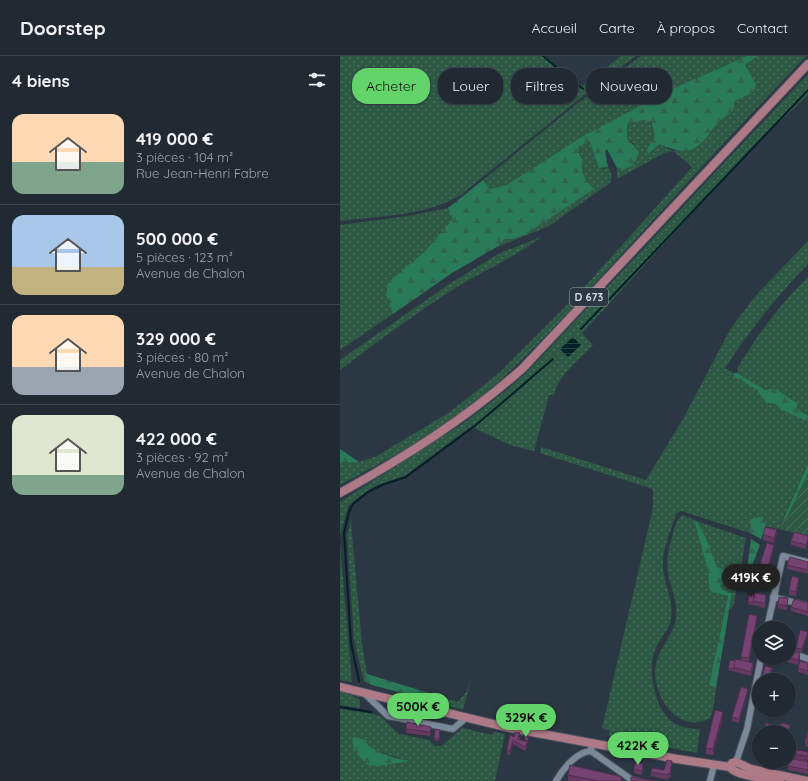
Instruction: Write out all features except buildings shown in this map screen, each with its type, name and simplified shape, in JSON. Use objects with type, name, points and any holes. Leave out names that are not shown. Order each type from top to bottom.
[{"type":"main road","name":"D 673","points":[[340,493],[393,463],[463,417],[495,393],[523,368],[808,64]]},
{"type":"main road","points":[[340,687],[362,691],[466,718],[592,747],[714,765],[735,766],[792,776],[798,781],[807,781]]},
{"type":"main road","points":[[735,766],[780,781]]},
{"type":"street","points":[[768,621],[783,556],[808,562]]},
{"type":"street","points":[[773,597],[808,606]]},
{"type":"street","points":[[796,655],[808,659]]},
{"type":"street","points":[[735,766],[747,729],[760,665]]},
{"type":"street","points":[[362,691],[388,716],[453,729],[466,718]]},
{"type":"street","points":[[556,781],[561,773],[578,756],[592,747],[632,780],[638,781]]},
{"type":"street","points":[[711,781],[714,765]]},
{"type":"green space","points":[[340,56],[545,56],[560,68],[511,68],[511,104],[573,104],[462,194],[434,207],[419,211],[340,221]]},
{"type":"green space","points":[[621,56],[636,56],[619,68],[605,68]]},
{"type":"green space","points":[[641,56],[747,56],[672,89],[672,68],[625,68]]},
{"type":"green space","points":[[747,56],[758,56],[745,65],[756,84],[754,92],[735,101],[733,111],[722,119],[702,143],[695,148],[686,151],[659,144],[648,154],[647,149],[655,136],[651,122],[643,120],[627,124],[627,138],[639,152],[634,163],[628,168],[617,168],[607,149],[605,151],[608,167],[599,168],[590,142],[579,146],[578,152],[583,160],[583,172],[586,179],[594,189],[524,235],[512,239],[505,239],[495,248],[452,273],[393,314],[386,295],[388,282],[425,251],[453,219],[448,208],[483,180],[490,189],[507,185],[583,136],[644,104],[672,104],[672,89]]},
{"type":"green space","points":[[758,56],[806,56],[519,363],[481,397],[448,422],[395,455],[340,485],[340,463],[359,462],[375,457],[450,412],[499,373],[580,292],[692,167],[673,151],[699,146],[724,116],[733,111],[735,101],[754,92],[756,84],[745,65]]},
{"type":"green space","points":[[808,74],[808,95],[758,142],[582,333],[593,345],[560,380],[554,395],[549,395],[534,451],[510,445],[476,429],[473,425],[404,476],[375,486],[360,496],[348,506],[340,535],[340,502],[464,423],[508,389],[529,370]]},
{"type":"green space","points":[[578,83],[582,86],[586,83],[586,94],[578,100]]},
{"type":"green space","points":[[586,97],[586,104],[644,104],[583,136],[507,185],[490,189],[483,180]]},
{"type":"green space","points":[[643,120],[650,122],[655,136],[647,149],[652,150],[659,144],[673,151],[664,153],[617,179],[617,168],[621,169],[634,144],[627,138],[627,124]]},
{"type":"green space","points":[[590,142],[599,168],[605,169],[608,167],[612,176],[610,183],[549,226],[495,248],[505,238],[512,239],[594,189],[584,175],[582,168],[583,159],[578,152],[579,146]]},
{"type":"green space","points":[[448,208],[454,219],[425,251],[388,282],[386,295],[393,314],[340,350],[340,225],[408,216]]},
{"type":"green space","points":[[541,237],[521,251],[457,287],[397,327],[340,370],[340,360],[449,284],[500,253]]},
{"type":"green space","points":[[808,241],[808,264],[764,314],[725,368],[734,373],[734,377],[756,389],[766,403],[776,404],[780,409],[808,422],[808,464],[778,529],[766,526],[764,520],[751,519],[750,533],[681,511],[676,514],[665,547],[663,567],[672,611],[668,627],[658,644],[652,661],[654,689],[661,708],[671,721],[678,725],[692,729],[700,729],[697,753],[609,736],[610,731],[602,728],[653,508],[653,489],[540,453],[541,447],[646,480],[683,419],[731,328],[757,294]]},
{"type":"green space","points":[[808,277],[808,416],[796,409],[796,403],[774,388],[765,390],[737,373],[738,367],[753,343],[788,298]]},
{"type":"green space","points":[[734,373],[737,373],[765,390],[774,388],[797,403],[797,409],[808,416],[808,422],[780,409],[776,404],[766,403],[756,389],[734,377]]},
{"type":"green space","points":[[340,449],[359,462],[340,463]]},
{"type":"green space","points":[[808,464],[808,474],[784,523],[782,522]]},
{"type":"green space","points":[[808,474],[808,536],[778,529],[782,522],[784,523]]},
{"type":"green space","points":[[353,513],[351,524],[362,644],[367,674],[364,681],[354,640],[347,535]]},
{"type":"green space","points":[[683,515],[694,520],[708,571],[709,588],[713,592],[728,595],[709,685],[716,688],[713,711],[710,718],[699,722],[689,722],[680,719],[672,712],[660,695],[656,684],[655,674],[658,659],[672,631],[676,617],[675,603],[667,570],[667,559],[675,525]]},
{"type":"green space","points":[[760,517],[764,520],[766,526],[761,539],[750,533],[751,519]]},
{"type":"green space","points":[[694,520],[697,521],[706,538],[717,567],[723,569],[727,567],[739,576],[737,582],[724,582],[720,586],[723,590],[732,593],[716,688],[709,685],[728,596],[712,592],[709,588],[708,571]]},
{"type":"green space","points":[[697,521],[746,538],[739,576],[727,567],[723,569],[717,567],[706,538]]},
{"type":"green space","points":[[751,539],[760,545],[745,584]]},
{"type":"green space","points":[[340,545],[352,682],[340,680]]},
{"type":"green space","points":[[724,582],[737,582],[734,605],[730,610],[732,593],[723,590],[720,586]]},
{"type":"green space","points":[[367,674],[445,698],[444,704],[372,685],[364,681]]},
{"type":"green space","points":[[472,676],[463,710],[444,704],[445,698],[458,702],[467,691]]},
{"type":"green space","points":[[340,692],[351,695],[360,700],[360,708],[340,705]]},
{"type":"green space","points":[[340,709],[380,716],[399,734],[429,740],[434,746],[441,746],[463,728],[492,735],[494,732],[505,734],[495,781],[340,781]],"holes":[[[353,737],[367,740],[367,744],[377,750],[388,755],[410,761],[379,766]]]},
{"type":"green space","points":[[353,737],[367,740],[367,744],[382,753],[412,761],[379,766],[368,765],[354,749],[352,742]]},
{"type":"shaded area","points":[[573,337],[581,345],[568,357],[560,349]]},
{"type":"waterway","points":[[543,56],[583,89]]},
{"type":"waterway","points":[[581,329],[808,90]]},
{"type":"waterway","points":[[359,681],[351,643],[344,533],[349,512],[353,504],[368,492],[382,485],[406,477],[476,425],[553,359]]},
{"type":"waterway","points":[[340,707],[371,712]]}]
